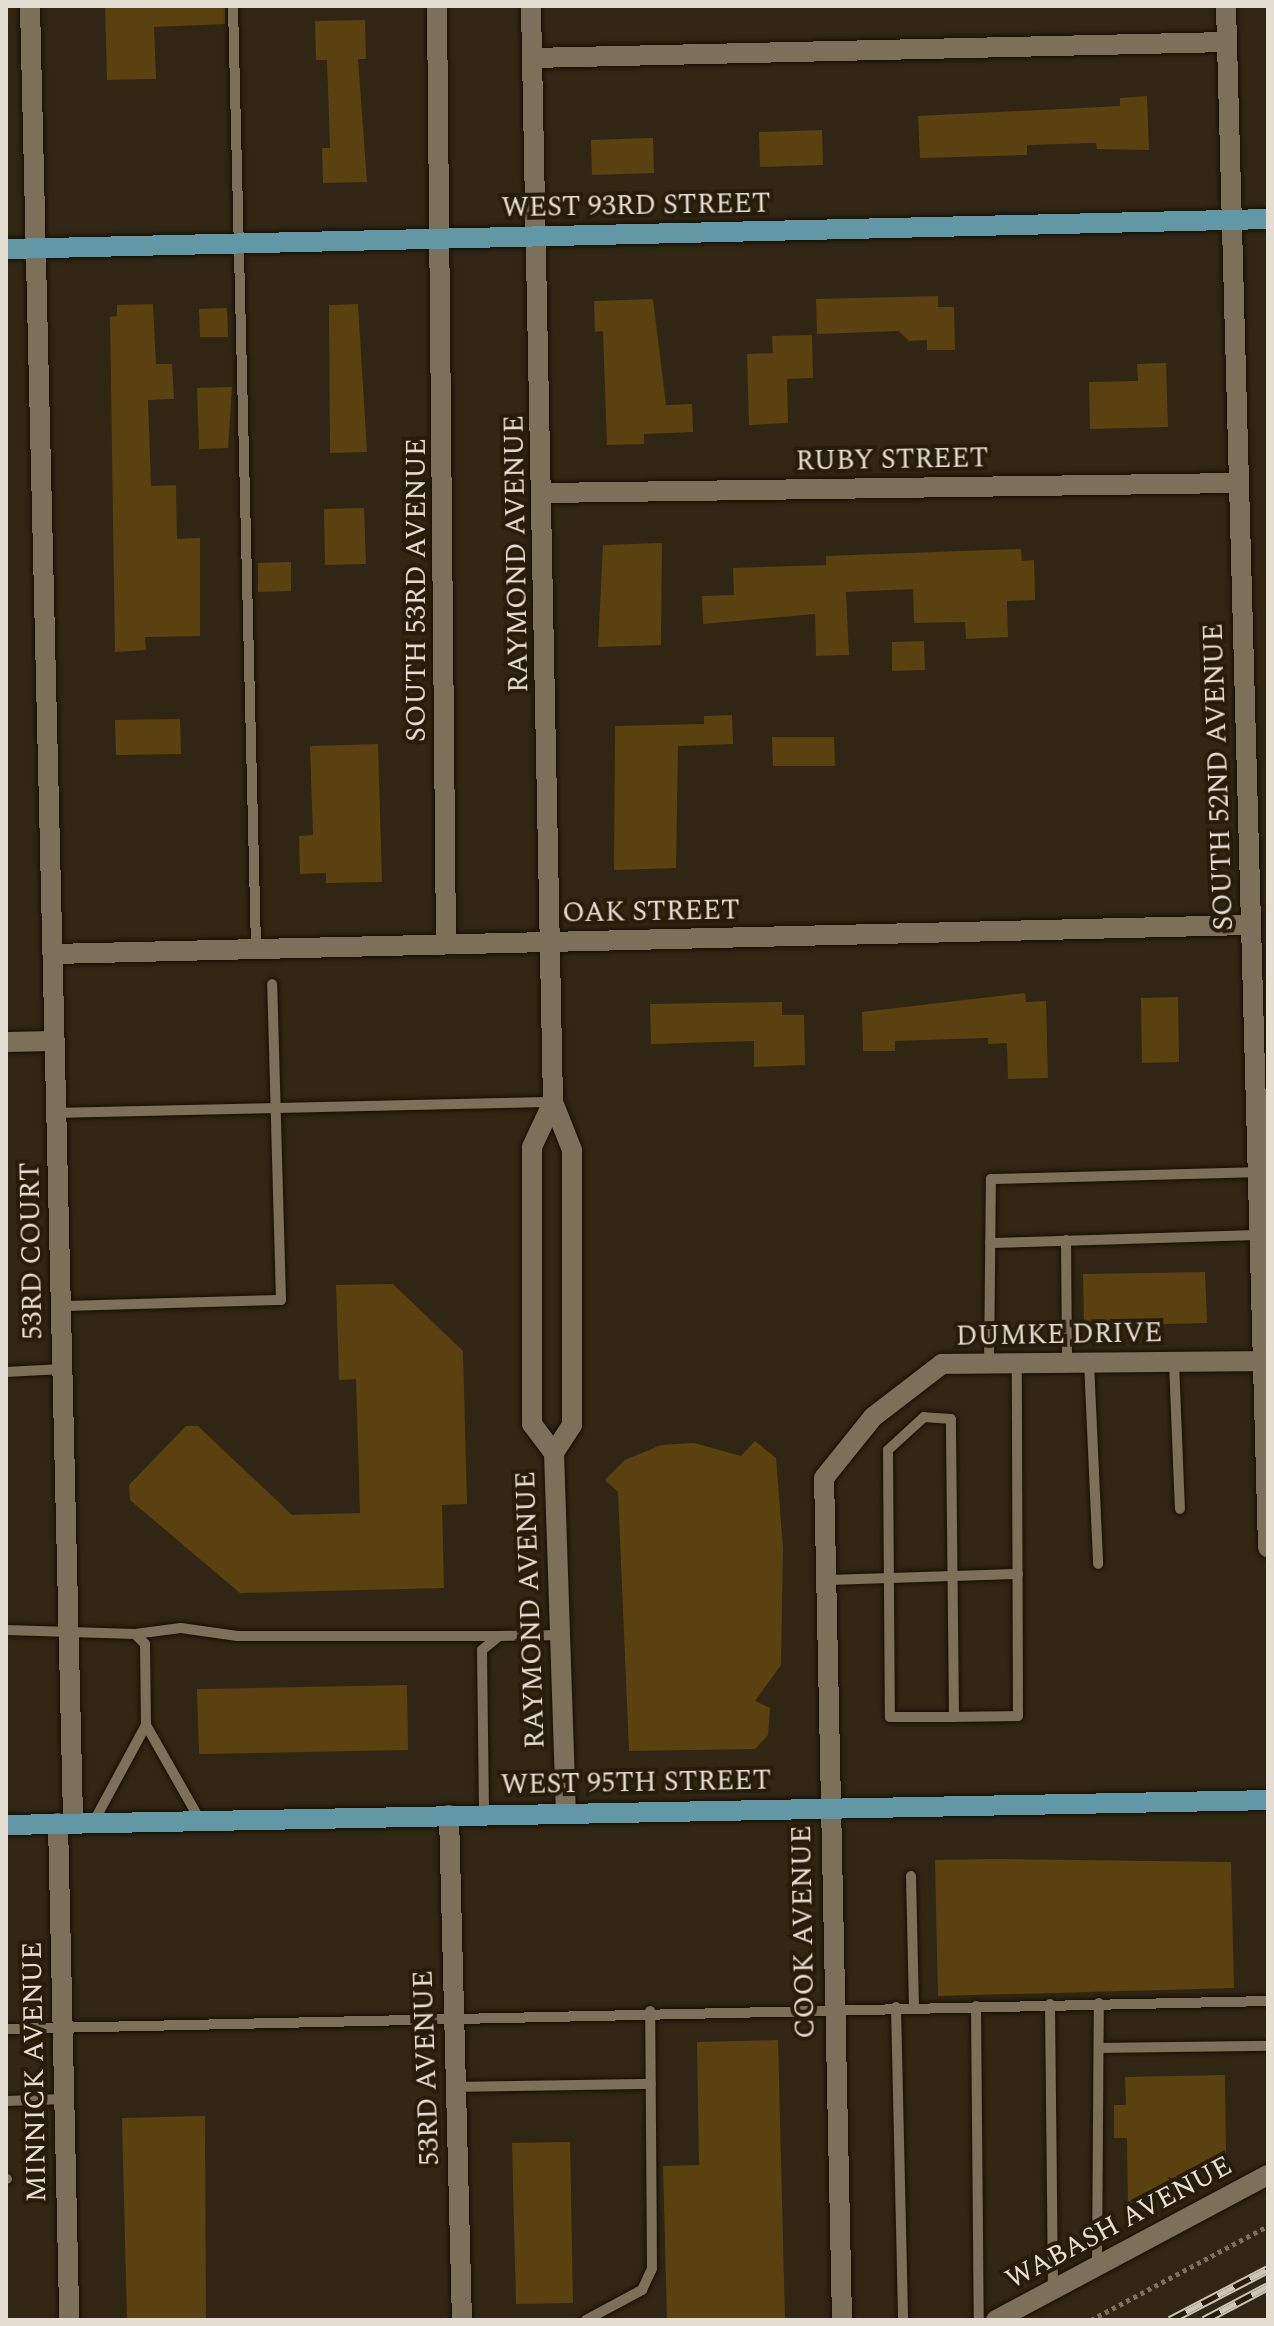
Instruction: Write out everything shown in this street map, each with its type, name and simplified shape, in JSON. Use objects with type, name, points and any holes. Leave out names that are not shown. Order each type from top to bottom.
[{"type":"main road","name":"WEST 93RD STREET","points":[[6,249],[1268,219]]},
{"type":"main road","name":"WEST 95TH STREET","points":[[6,1825],[1268,1800]]},
{"type":"street","name":"53RD COURT","points":[[30,6],[75,1823]]},
{"type":"street","points":[[437,6],[444,239]]},
{"type":"street","name":"RAYMOND AVENUE","points":[[531,6],[545,493],[553,1102],[572,1150],[572,1425],[554,1453],[566,1813]]},
{"type":"street","name":"SOUTH 52ND AVENUE","points":[[1226,6],[1251,925],[1261,1010],[1258,1172],[1268,1547]]},
{"type":"street","points":[[532,58],[1227,42]]},
{"type":"street","name":"SOUTH 53RD AVENUE","points":[[444,239],[446,942]]},
{"type":"street","name":"RUBY STREET","points":[[545,493],[1239,483]]},
{"type":"street","name":"OAK STREET","points":[[53,954],[446,942],[1251,925]]},
{"type":"street","points":[[6,1042],[55,1041]]},
{"type":"street","name":"RAYMOND AVENUE","points":[[553,1102],[532,1147],[532,1424],[554,1453]]},
{"type":"street","name":"DUMKE DRIVE","points":[[873,1417],[942,1364],[1263,1361]]},
{"type":"street","name":"COOK AVENUE","points":[[842,2320],[824,1478],[873,1417]]},
{"type":"street","name":"53RD AVENUE","points":[[449,1815],[462,2320]]},
{"type":"street","name":"MINNICK AVENUE","points":[[69,2320],[62,2026],[75,1823]]},
{"type":"street","name":"WABASH AVENUE","points":[[996,2320],[1268,2175]]},
{"type":"lane","points":[[233,6],[256,949]]},
{"type":"lane","points":[[61,1306],[281,1300],[272,984]]},
{"type":"lane","points":[[57,1113],[553,1102]]},
{"type":"lane","points":[[989,1363],[991,1179],[1258,1172]]},
{"type":"lane","points":[[990,1243],[1260,1235]]},
{"type":"lane","points":[[1066,1240],[1067,1362]]},
{"type":"lane","points":[[1089,1362],[1098,1564]]},
{"type":"lane","points":[[1174,1362],[1180,1509]]},
{"type":"lane","points":[[954,1717],[951,1419],[924,1417],[888,1450],[890,1717],[954,1717],[1018,1716],[1017,1363]]},
{"type":"lane","points":[[6,1372],[62,1369]]},
{"type":"lane","points":[[825,1580],[1018,1574]]},
{"type":"lane","points":[[6,1630],[69,1636],[135,1634],[181,1628],[237,1636],[560,1635]]},
{"type":"lane","points":[[135,1634],[145,1644],[146,1725],[200,1820]]},
{"type":"lane","points":[[484,1814],[482,1650],[499,1636]]},
{"type":"lane","points":[[75,1823],[146,1725]]},
{"type":"lane","points":[[911,1876],[914,2006]]},
{"type":"lane","points":[[6,2029],[454,2014],[1268,2001]]},
{"type":"lane","points":[[1097,2266],[1099,2003]]},
{"type":"lane","points":[[1050,2004],[1053,2290]]},
{"type":"lane","points":[[976,2006],[979,2320]]},
{"type":"lane","points":[[896,2007],[903,2320]]},
{"type":"lane","points":[[586,2320],[642,2290],[652,2269],[650,2011]]},
{"type":"lane","points":[[1099,2048],[1268,2046]]},
{"type":"lane","points":[[456,2087],[651,2084]]},
{"type":"lane","points":[[6,2101],[64,2099]]},
{"type":"path","points":[[1091,2320],[1268,2226]]},
{"type":"building","points":[[105,6],[225,6],[225,24],[154,27],[156,79],[107,80]]},
{"type":"building","points":[[365,20],[366,59],[358,59],[367,182],[323,183],[322,148],[330,148],[327,60],[316,60],[315,21]]},
{"type":"building","points":[[1147,96],[1149,150],[1097,149],[1096,143],[1027,145],[1027,155],[920,158],[918,116],[1120,106],[1120,98]]},
{"type":"building","points":[[822,130],[823,165],[760,167],[759,132]]},
{"type":"building","points":[[653,138],[654,173],[592,175],[591,140]]},
{"type":"building","points":[[938,296],[938,307],[954,307],[955,350],[927,350],[927,340],[909,341],[899,331],[817,334],[816,299]]},
{"type":"building","points":[[653,299],[666,405],[692,404],[693,432],[644,434],[644,444],[607,445],[603,331],[595,332],[594,301]]},
{"type":"building","points":[[153,304],[156,364],[172,364],[174,399],[148,400],[151,486],[176,485],[177,539],[200,538],[200,636],[145,637],[146,650],[115,652],[110,317],[117,316],[117,305]]},
{"type":"building","points":[[358,304],[367,452],[330,453],[329,305]]},
{"type":"building","points":[[227,308],[228,337],[200,337],[199,309]]},
{"type":"building","points":[[812,335],[813,378],[787,379],[788,423],[749,425],[747,354],[773,353],[772,336]]},
{"type":"building","points":[[1166,363],[1168,427],[1090,429],[1089,382],[1138,381],[1137,364]]},
{"type":"building","points":[[232,387],[228,448],[199,449],[197,388]]},
{"type":"building","points":[[364,508],[366,564],[325,565],[324,509]]},
{"type":"building","points":[[662,543],[661,645],[598,647],[603,545]]},
{"type":"building","points":[[1021,549],[1022,561],[1034,560],[1035,600],[1007,601],[1008,637],[966,639],[965,622],[914,623],[913,589],[846,592],[849,655],[816,656],[815,614],[703,624],[702,596],[734,595],[733,568],[826,565],[826,556]]},
{"type":"building","points":[[291,562],[291,591],[258,592],[258,563]]},
{"type":"building","points":[[924,641],[925,670],[892,671],[892,642]]},
{"type":"building","points":[[732,715],[733,744],[678,746],[676,868],[614,870],[615,726],[704,724],[704,716]]},
{"type":"building","points":[[180,719],[181,754],[116,755],[115,720]]},
{"type":"building","points":[[772,737],[834,737],[835,766],[773,766]]},
{"type":"building","points":[[378,744],[382,882],[326,883],[326,873],[300,874],[299,836],[313,835],[310,746]]},
{"type":"building","points":[[1025,993],[1026,1002],[1046,1001],[1048,1078],[1008,1079],[1007,1043],[988,1044],[988,1038],[895,1041],[895,1051],[863,1051],[862,1012]]},
{"type":"building","points":[[1178,997],[1179,1062],[1142,1063],[1141,998]]},
{"type":"building","points":[[782,1002],[782,1015],[804,1015],[805,1065],[754,1067],[754,1041],[651,1044],[650,1004]]},
{"type":"building","points":[[1205,1272],[1207,1323],[1084,1326],[1083,1274]]},
{"type":"building","points":[[393,1284],[463,1351],[467,1504],[442,1505],[444,1588],[240,1593],[130,1500],[129,1485],[186,1426],[198,1426],[292,1515],[360,1513],[356,1379],[339,1380],[336,1285]]},
{"type":"building","points":[[755,1441],[776,1458],[783,1548],[781,1665],[755,1701],[770,1708],[768,1735],[755,1749],[629,1751],[618,1492],[605,1480],[625,1460],[661,1445],[694,1443],[741,1456]]},
{"type":"building","points":[[407,1685],[408,1750],[199,1754],[197,1689]]},
{"type":"building","points":[[935,1860],[1231,1862],[1234,1988],[938,1996]]},
{"type":"building","points":[[778,2040],[785,2320],[667,2320],[663,2166],[699,2165],[697,2042]]},
{"type":"building","points":[[1225,2075],[1226,2155],[1128,2207],[1127,2138],[1114,2138],[1114,2105],[1126,2105],[1125,2077]]},
{"type":"building","points":[[205,2116],[206,2320],[127,2320],[122,2118]]},
{"type":"building","points":[[570,2142],[573,2303],[516,2304],[512,2143]]},
{"type":"railway","points":[[1170,2320],[1268,2269]]},
{"type":"railway","points":[[1204,2320],[1268,2286]]}]
